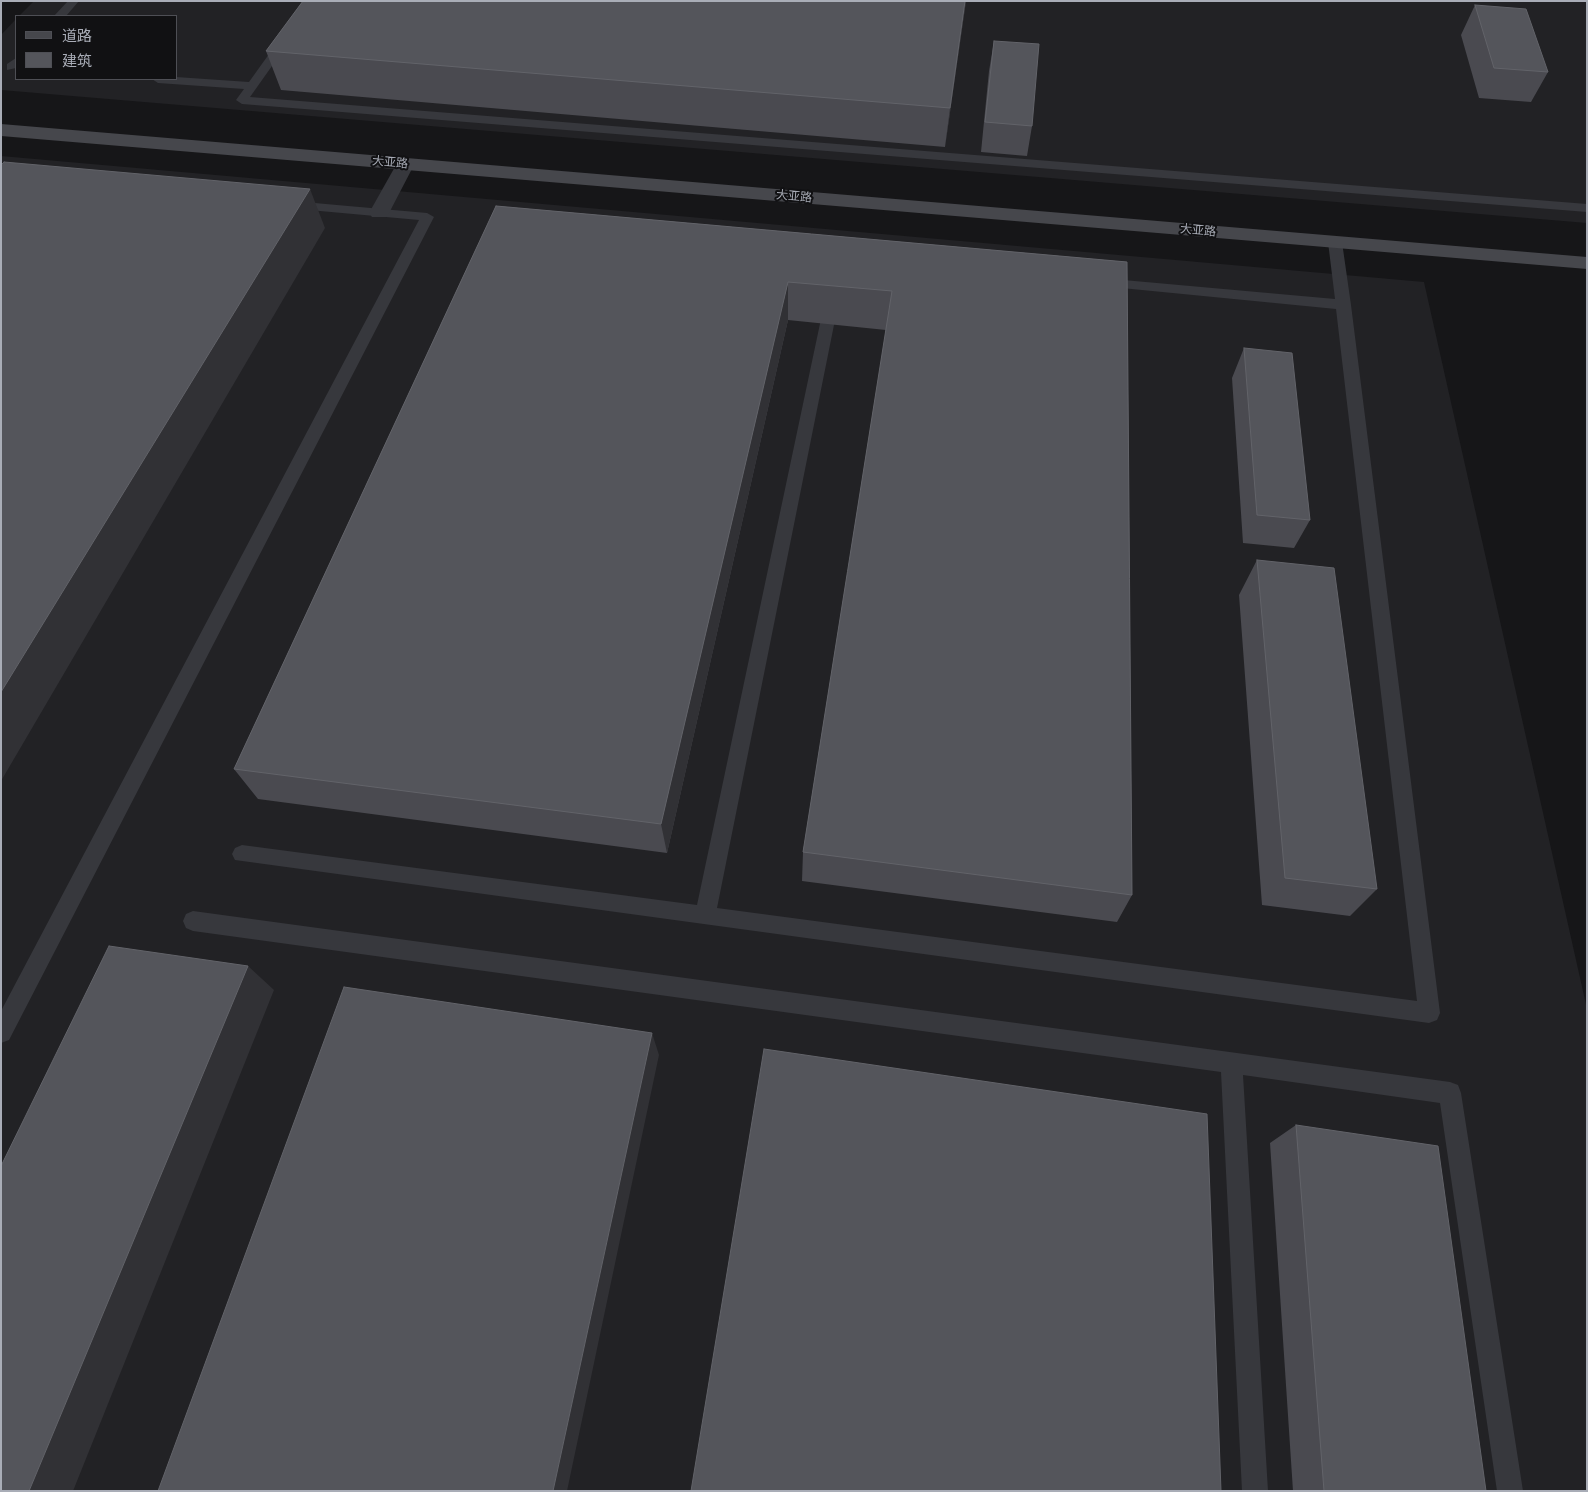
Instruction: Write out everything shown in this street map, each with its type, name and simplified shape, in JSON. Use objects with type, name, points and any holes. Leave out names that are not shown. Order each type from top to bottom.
[{"type":"street","name":"大亚路","points":[[1,130],[1587,263]]},
{"type":"street","points":[[379,213],[404,164]]},
{"type":"lane","points":[[61,15],[74,1]]},
{"type":"lane","points":[[313,1],[242,100],[1587,208]]},
{"type":"lane","points":[[171,80],[252,86]]},
{"type":"lane","points":[[1,1033],[427,217],[280,204]]},
{"type":"lane","points":[[242,854],[1429,1013],[1335,242]]},
{"type":"lane","points":[[1088,280],[1344,305]]},
{"type":"lane","points":[[705,916],[835,286]]},
{"type":"lane","points":[[193,921],[1450,1093],[1510,1491]]},
{"type":"lane","points":[[1232,1063],[1255,1491]]},
{"type":"shaded area","points":[[34,1],[1587,1],[1587,223],[1,90],[1,35],[15,20],[15,80],[178,80],[178,15],[20,15]]},
{"type":"shaded area","points":[[1,156],[1424,282],[1587,1009],[1587,1491],[1,1491]]},
{"type":"building","points":[[303,1],[965,1],[950,108],[266,51]]},
{"type":"building","points":[[1475,5],[1526,9],[1548,72],[1494,68]]},
{"type":"building","points":[[994,41],[1039,44],[1032,126],[985,122]]},
{"type":"building","points":[[4,162],[310,189],[1,692],[1,165]]},
{"type":"building","points":[[496,206],[1127,262],[1132,895],[803,852],[892,291],[788,282],[661,824],[234,769]]},
{"type":"building","points":[[1244,348],[1292,353],[1310,520],[1257,515]]},
{"type":"building","points":[[1257,560],[1334,568],[1377,889],[1285,878]]},
{"type":"building","points":[[109,946],[248,966],[29,1491],[1,1491],[1,1166]]},
{"type":"building","points":[[344,987],[652,1033],[553,1491],[158,1491]]},
{"type":"building","points":[[764,1049],[1207,1114],[1221,1491],[691,1491]]},
{"type":"building","points":[[1296,1125],[1438,1146],[1486,1491],[1324,1491]]}]
